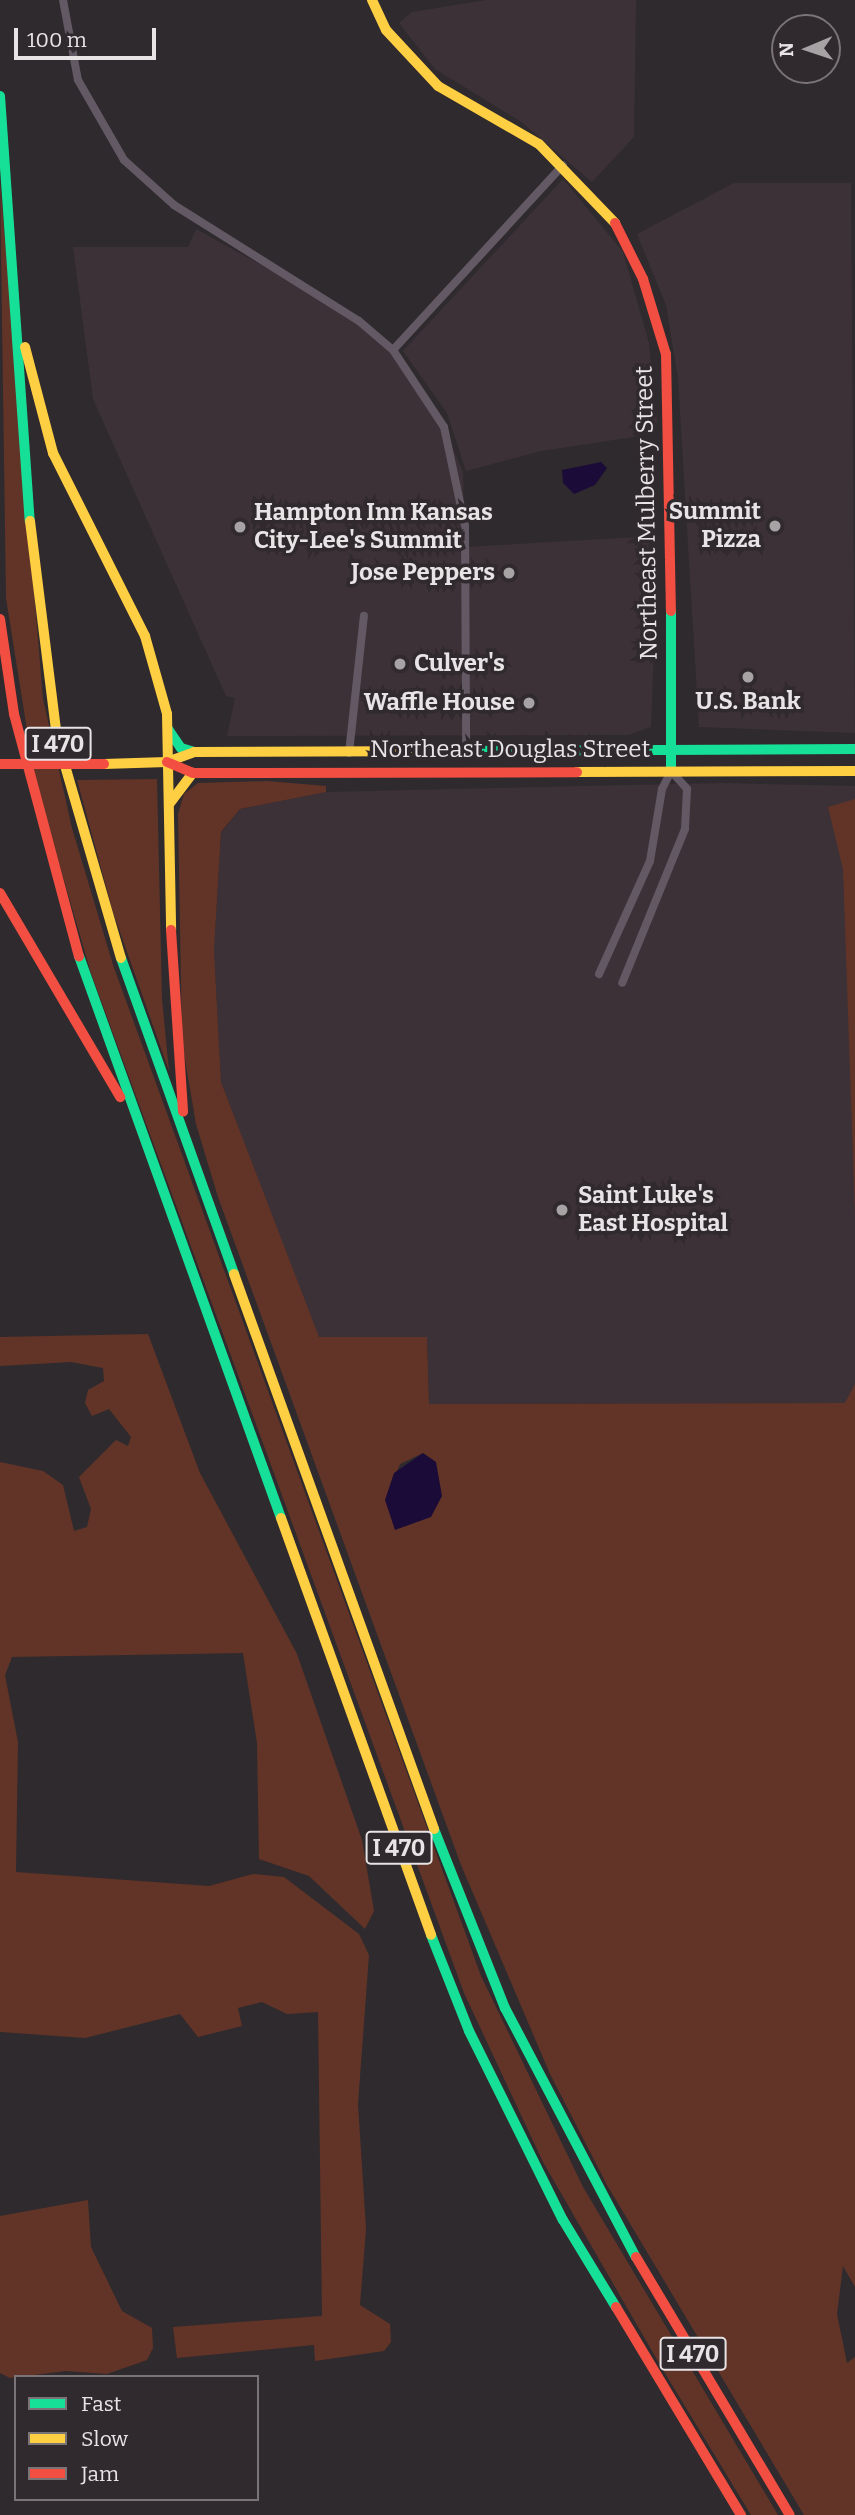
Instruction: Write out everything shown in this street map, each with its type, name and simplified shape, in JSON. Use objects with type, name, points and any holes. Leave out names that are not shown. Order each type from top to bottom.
[{"type":"main road","name":"Northeast Mulberry Street","points":[[372,0],[386,30],[438,86],[508,124],[563,165],[620,230],[667,354],[671,771]]},
{"type":"main road","name":"I 470","points":[[0,96],[35,596],[57,738],[97,891],[437,1839],[505,2008],[598,2193],[790,2515]]},
{"type":"main road","points":[[14,292],[38,414],[145,636],[167,727],[173,1041],[198,1175]]},
{"type":"main road","name":"I 470","points":[[0,619],[14,713],[58,899],[143,1142],[469,2031],[563,2220],[741,2515]]},
{"type":"main road","points":[[167,727],[181,748],[194,752]]},
{"type":"main road","name":"Northeast Douglas Street","points":[[0,764],[167,762],[194,752],[855,749]]},
{"type":"main road","name":"Northeast Douglas Street","points":[[167,762],[192,773],[855,771]]},
{"type":"main road","points":[[168,807],[192,773]]},
{"type":"main road","points":[[0,893],[143,1142]]},
{"type":"street","points":[[63,0],[71,59],[87,101],[138,175],[393,350],[444,427],[459,473],[465,526],[466,751]]},
{"type":"street","points":[[393,350],[563,165]]},
{"type":"street","points":[[349,753],[364,616]]},
{"type":"street","points":[[599,974],[650,861],[662,789],[671,771],[687,789],[685,829],[622,983]]},
{"type":"shaded area","points":[[486,0],[636,0],[634,137],[592,182],[520,121],[435,69],[399,23],[412,12]]},
{"type":"shaded area","points":[[563,179],[623,252],[649,343],[657,422],[640,436],[541,451],[466,471],[447,413],[403,351]]},
{"type":"shaded area","points":[[0,180],[43,699],[72,828],[113,965],[481,1976],[583,2187],[778,2515],[751,2515],[663,2370],[543,2162],[464,1993],[91,973],[35,780],[6,598]]},
{"type":"shaded area","points":[[734,183],[851,183],[855,733],[699,727],[678,378],[666,305],[637,234]]},
{"type":"shaded area","points":[[196,229],[328,302],[393,350],[442,424],[463,472],[465,547],[658,536],[651,727],[628,735],[227,736],[235,698],[226,696],[93,399],[73,247],[188,247]]},
{"type":"shaded area","points":[[601,462],[607,468],[595,485],[574,494],[563,483],[562,470]]},
{"type":"shaded area","points":[[157,779],[162,999],[169,1071],[113,912],[77,780]]},
{"type":"shaded area","points":[[267,781],[326,786],[326,792],[240,809],[221,832],[214,950],[221,1082],[319,1337],[427,1337],[429,1404],[845,1403],[855,1384],[855,2287],[843,2266],[837,2314],[847,2363],[855,2357],[855,2515],[804,2515],[607,2185],[550,2074],[461,1865],[218,1197],[196,1124],[182,1042],[178,814],[184,794],[198,783]],"holes":[[[423,1453],[385,1500],[400,1464]]]},
{"type":"shaded area","name":"Saint Luke's East Hospital","points":[[721,783],[855,786],[855,1403],[429,1404],[427,1337],[319,1338],[221,1082],[214,950],[221,833],[240,809],[326,792]]},
{"type":"shaded area","points":[[855,799],[855,1216],[843,869],[828,807]]},
{"type":"shaded area","points":[[148,1334],[200,1473],[297,1654],[362,1840],[374,1911],[365,1929],[309,1876],[259,1859],[257,1743],[243,1653],[12,1657],[5,1675],[18,1742],[16,1872],[209,1886],[253,1874],[284,1877],[359,1934],[369,1955],[358,2104],[366,2229],[360,2305],[390,2324],[391,2342],[384,2351],[315,2361],[314,2345],[177,2358],[173,2327],[322,2316],[318,2012],[287,2014],[262,2002],[238,2008],[242,2026],[198,2037],[180,2014],[85,2038],[0,2032],[0,1462],[43,1471],[63,1485],[74,1531],[87,1527],[91,1509],[79,1477],[116,1440],[128,1446],[131,1437],[109,1409],[92,1416],[85,1403],[88,1390],[104,1381],[103,1368],[71,1362],[0,1366],[0,1337]]},
{"type":"shaded area","points":[[423,1453],[436,1462],[442,1496],[431,1517],[395,1530],[385,1500],[394,1473]]},
{"type":"shaded area","points":[[88,2200],[91,2247],[122,2311],[152,2328],[153,2348],[147,2360],[107,2374],[66,2371],[14,2375],[10,2378],[0,2373],[0,2216]]},
{"type":"traffic: fast","points":[[0,96],[30,521]]},
{"type":"traffic: fast","points":[[671,611],[671,771]]},
{"type":"traffic: fast","points":[[168,729],[181,748],[194,752]]},
{"type":"traffic: fast","points":[[457,751],[855,749]]},
{"type":"traffic: fast","points":[[79,956],[281,1518]]},
{"type":"traffic: fast","points":[[121,958],[234,1274]]},
{"type":"traffic: fast","points":[[434,1829],[505,2008],[636,2257]]},
{"type":"traffic: fast","points":[[431,1935],[469,2031],[563,2220],[616,2307]]},
{"type":"traffic: slow","points":[[372,0],[386,30],[438,86],[539,144],[615,223]]},
{"type":"traffic: slow","points":[[25,347],[53,453],[145,636],[167,714],[171,930]]},
{"type":"traffic: slow","points":[[30,521],[57,738],[121,958]]},
{"type":"traffic: slow","points":[[104,764],[167,762],[194,752],[457,751]]},
{"type":"traffic: slow","points":[[577,772],[855,771]]},
{"type":"traffic: slow","points":[[170,803],[193,773]]},
{"type":"traffic: slow","points":[[234,1274],[434,1829]]},
{"type":"traffic: slow","points":[[281,1518],[431,1935]]},
{"type":"traffic: jam","points":[[615,223],[643,279],[666,354],[671,611]]},
{"type":"traffic: jam","points":[[0,619],[14,714],[79,956]]},
{"type":"traffic: jam","points":[[167,762],[193,773],[577,772]]},
{"type":"traffic: jam","points":[[0,764],[104,764]]},
{"type":"traffic: jam","points":[[0,893],[120,1097]]},
{"type":"traffic: jam","points":[[171,930],[183,1112]]},
{"type":"traffic: jam","points":[[636,2257],[790,2515]]},
{"type":"traffic: jam","points":[[616,2307],[741,2515]]},
{"type":"place","name":"Summit Pizza","points":[[775,526]]},
{"type":"place","name":"Hampton Inn Kansas City-Lee's Summit","points":[[240,527]]},
{"type":"place","name":"Jose Peppers","points":[[509,573]]},
{"type":"place","name":"Culver's","points":[[400,664]]},
{"type":"place","name":"U.S. Bank","points":[[748,677]]},
{"type":"place","name":"Waffle House","points":[[529,703]]},
{"type":"place","name":"Saint Luke's East Hospital","points":[[562,1210]]}]
